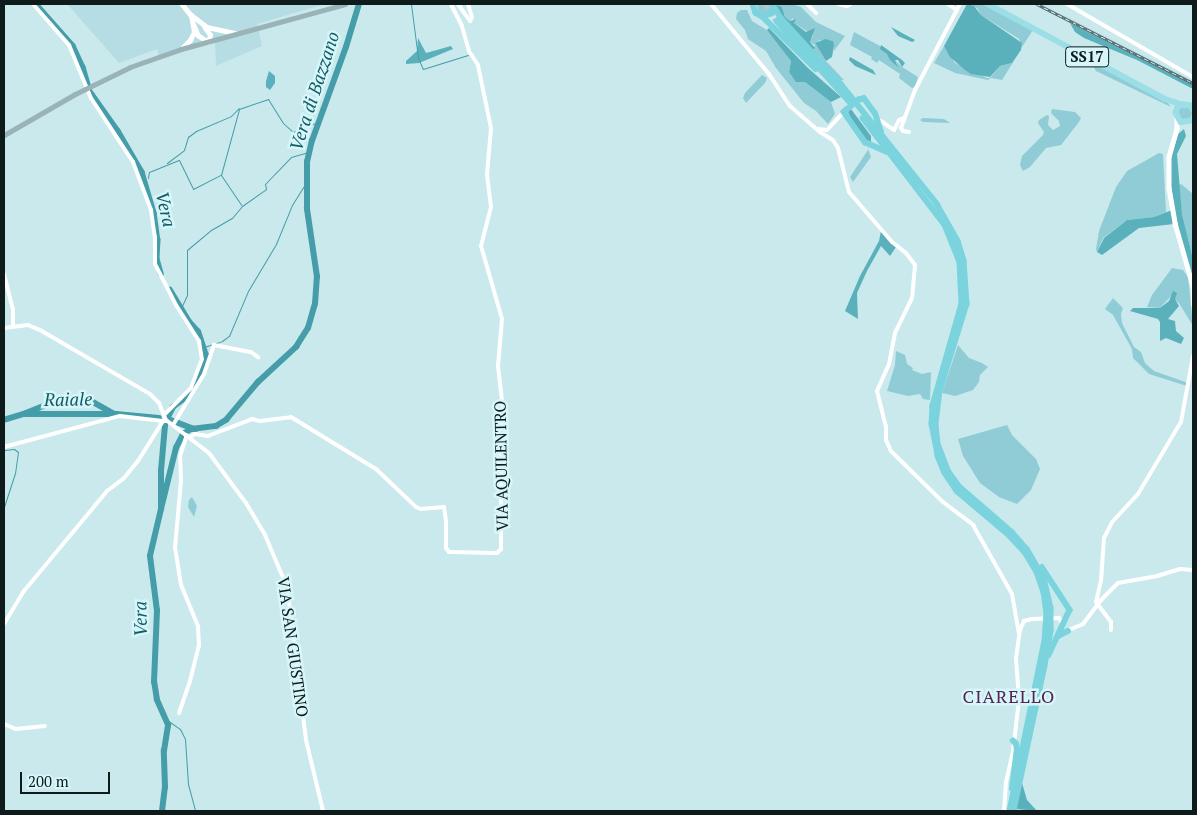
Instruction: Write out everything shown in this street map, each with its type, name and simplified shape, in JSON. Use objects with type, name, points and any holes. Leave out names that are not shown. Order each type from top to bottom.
[{"type":"highway","points":[[754,4],[756,13],[763,17],[884,139],[948,222],[964,261],[967,304],[937,408],[936,425],[942,455],[949,472],[960,487],[1012,532],[1030,552],[1069,607],[1068,615],[1045,666]]},
{"type":"highway","points":[[763,17],[771,13],[772,4]]},
{"type":"highway","points":[[772,4],[781,18],[851,105],[861,137],[894,158]]},
{"type":"highway","points":[[777,21],[794,38],[851,105]]},
{"type":"highway","points":[[851,105],[866,100],[874,112],[884,139]]},
{"type":"highway","points":[[866,119],[873,118],[874,112]]},
{"type":"highway","points":[[866,119],[874,138],[870,143]]},
{"type":"highway","points":[[866,119],[945,225],[954,244],[963,280],[962,304],[958,326],[936,390],[933,406],[932,424],[938,456],[945,473],[957,490],[1008,534],[1025,552],[1039,577],[1046,602],[1047,622],[1045,641],[1010,811]]},
{"type":"highway","points":[[1014,811],[1051,631],[1051,608],[1044,578],[1030,552]]},
{"type":"highway","points":[[1058,618],[1068,615]]},
{"type":"highway","points":[[1058,636],[1068,631]]},
{"type":"highway","points":[[1013,741],[1016,744],[1017,750],[1012,782],[1013,795]]},
{"type":"main road","points":[[4,135],[87,87],[125,69],[181,49],[345,4]]},
{"type":"main road","name":"SS17","points":[[988,4],[1165,99],[1193,107]]},
{"type":"main road","name":"SS17","points":[[1165,99],[1171,104],[1181,122],[1191,120]]},
{"type":"main road","points":[[1176,116],[1178,107],[1185,105]]},
{"type":"street","points":[[4,624],[24,591],[107,492],[121,481],[138,461],[165,419],[190,388],[201,363],[201,346],[197,336],[176,305],[155,264],[156,237],[151,210],[133,162],[87,87],[69,45],[33,4]]},
{"type":"street","points":[[183,4],[209,34],[208,42],[199,36],[189,12]]},
{"type":"street","name":"VIA AQUILENTRO","points":[[186,434],[208,436],[251,419],[261,421],[290,417],[376,469],[416,508],[444,507],[446,548],[449,552],[497,553],[501,549],[501,456],[498,433],[504,418],[498,366],[502,319],[481,246],[491,207],[487,174],[491,128],[478,65],[469,51],[462,26],[452,4]]},
{"type":"street","points":[[458,4],[470,21],[472,17],[468,4]]},
{"type":"street","points":[[711,4],[769,74],[790,106],[820,132],[832,138],[838,148],[849,192],[914,265],[912,298],[895,333],[889,364],[877,391],[888,446],[891,451],[944,502],[973,525],[1013,596],[1019,632],[1016,658],[1019,700],[1006,782],[1004,811]]},
{"type":"street","points":[[807,4],[816,13]]},
{"type":"street","points":[[838,4],[847,6],[852,4]]},
{"type":"street","points":[[948,4],[957,10]]},
{"type":"street","points":[[909,132],[901,129],[904,118],[920,79],[961,4]]},
{"type":"street","points":[[1068,4],[1193,77]]},
{"type":"street","points":[[201,24],[216,31],[241,33]]},
{"type":"street","points":[[181,49],[191,38],[194,25]]},
{"type":"street","points":[[819,130],[827,130],[851,105]]},
{"type":"street","points":[[1176,116],[1174,138],[1168,159],[1170,198],[1175,226],[1193,286],[1193,305]]},
{"type":"street","points":[[881,121],[894,130],[899,120],[904,118]]},
{"type":"street","points":[[1174,138],[1191,120]]},
{"type":"street","points":[[4,274],[13,309],[14,325]]},
{"type":"street","name":"VIA SAN GIUSTINO","points":[[4,328],[14,325],[28,325],[40,330],[85,358],[133,384],[157,401],[165,419],[174,423],[209,454],[246,503],[265,535],[283,573],[289,595],[306,740],[323,811]]},
{"type":"street","points":[[174,423],[204,374],[212,349],[218,345],[255,353],[258,357]]},
{"type":"street","points":[[1111,630],[1111,622],[1097,604],[1104,538],[1112,522],[1138,494],[1181,422],[1193,356]]},
{"type":"street","points":[[4,447],[120,416],[165,419]]},
{"type":"street","points":[[179,713],[199,646],[198,626],[182,584],[175,548],[180,456],[186,434]]},
{"type":"street","points":[[1019,632],[1026,620],[1042,618],[1058,618],[1062,626],[1068,631],[1084,624],[1097,604],[1119,583],[1157,576],[1180,569],[1193,570]]},
{"type":"street","points":[[4,724],[16,729],[45,726]]},
{"type":"shaded area","points":[[67,4],[325,4],[257,24],[262,46],[216,66],[215,42],[160,58],[157,49],[119,63]]},
{"type":"shaded area","points":[[757,4],[770,4],[770,10],[765,14],[758,13]]},
{"type":"shaded area","points":[[774,4],[792,4],[801,7],[816,22],[845,36],[834,51],[833,41],[820,40],[815,43],[826,61],[844,80],[838,80],[813,50],[815,45],[810,42],[813,35],[794,23],[793,18],[790,21],[785,17],[782,7]]},
{"type":"shaded area","points":[[774,4],[782,7],[785,17],[790,21],[796,19],[794,23],[806,32],[815,28],[810,42],[815,48],[812,50],[785,21]]},
{"type":"shaded area","points":[[967,4],[982,4],[1033,30],[1022,47],[1019,39],[981,15],[977,8]]},
{"type":"shaded area","points":[[967,4],[974,6],[981,15],[1022,43],[1021,50],[1012,63],[1000,66],[990,77],[971,74],[965,70],[950,57],[944,46]]},
{"type":"shaded area","points":[[1032,4],[1041,4],[1193,81],[1193,85]]},
{"type":"shaded area","points":[[741,10],[747,10],[752,21],[767,30],[777,41],[791,61],[789,72],[796,81],[805,82],[831,102],[835,114],[828,124],[816,111],[804,103],[776,68],[766,51],[748,39],[745,30],[736,19],[737,13]]},
{"type":"shaded area","points":[[1070,23],[1193,85],[1193,89],[1137,60],[1084,38],[1075,32]]},
{"type":"shaded area","points":[[891,27],[915,40],[912,42],[898,36]]},
{"type":"shaded area","points":[[769,28],[808,68],[841,97],[831,102],[805,82],[796,82],[789,72],[791,61],[767,30]]},
{"type":"shaded area","points":[[854,32],[880,46],[898,66],[895,60],[918,77],[915,87],[912,88],[899,78],[900,74],[879,60],[877,63],[871,59],[872,57],[850,45]]},
{"type":"shaded area","points":[[418,38],[426,53],[451,46],[453,49],[419,63],[406,64],[406,61],[417,51]]},
{"type":"shaded area","points":[[825,39],[833,41],[834,45],[832,57],[826,61],[815,43]]},
{"type":"shaded area","points":[[881,45],[905,63],[902,67],[898,60],[895,60],[898,67],[890,60],[887,54],[880,49]]},
{"type":"shaded area","points":[[944,46],[955,63],[987,78],[990,78],[1000,66],[1012,63],[1019,53],[1002,80],[991,78],[988,80],[955,73],[934,63]]},
{"type":"shaded area","points":[[850,57],[873,70],[876,75],[855,66],[849,60]]},
{"type":"shaded area","points":[[1091,62],[1167,102],[1171,107],[1096,71]]},
{"type":"shaded area","points":[[269,71],[275,76],[275,83],[270,90],[266,87]]},
{"type":"shaded area","points":[[762,75],[767,78],[765,83],[746,103],[743,98],[745,93]]},
{"type":"shaded area","points":[[1185,106],[1190,108],[1192,113],[1190,118],[1185,120],[1180,118],[1178,113],[1180,108]]},
{"type":"shaded area","points":[[851,109],[871,136],[871,142],[868,142],[851,119],[848,112]]},
{"type":"shaded area","points":[[1052,109],[1075,112],[1081,118],[1061,145],[1046,148],[1030,167],[1023,171],[1020,165],[1022,156],[1044,132],[1038,123],[1039,120],[1047,115],[1049,116],[1048,125],[1053,130],[1060,126],[1059,121],[1051,113]]},
{"type":"shaded area","points":[[923,118],[944,119],[950,123],[923,122],[920,120]]},
{"type":"shaded area","points":[[1184,129],[1186,136],[1177,154],[1182,214],[1193,259],[1193,281],[1178,230],[1170,180],[1170,162],[1178,134]]},
{"type":"shaded area","points":[[867,146],[871,157],[853,182],[850,177],[868,150]]},
{"type":"shaded area","points":[[1159,153],[1163,154],[1166,212],[1154,217],[1127,220],[1103,238],[1097,252],[1099,231],[1116,187],[1127,171]]},
{"type":"shaded area","points":[[1181,184],[1193,194],[1193,259],[1182,214],[1179,185]]},
{"type":"shaded area","points":[[1172,210],[1174,224],[1139,228],[1102,255],[1097,252],[1104,238],[1127,220],[1154,217]]},
{"type":"shaded area","points":[[881,231],[896,247],[890,256],[881,246],[867,271],[857,293],[858,319],[845,311],[860,276],[879,241]]},
{"type":"shaded area","points":[[1172,268],[1183,270],[1188,277],[1193,326],[1179,303],[1171,296],[1160,308],[1147,307],[1152,295]]},
{"type":"shaded area","points":[[1173,291],[1177,293],[1175,299],[1179,306],[1168,319],[1175,321],[1176,331],[1184,338],[1181,344],[1166,338],[1160,341],[1160,322],[1158,319],[1130,311],[1133,308],[1160,308],[1169,301]]},
{"type":"shaded area","points":[[1113,298],[1123,308],[1121,314],[1122,323],[1134,347],[1141,352],[1145,363],[1154,371],[1188,383],[1187,386],[1149,374],[1133,358],[1132,349],[1113,315],[1105,309]]},
{"type":"shaded area","points":[[958,345],[969,358],[988,367],[980,375],[979,382],[973,390],[955,396],[942,393]]},
{"type":"shaded area","points":[[896,351],[905,355],[907,364],[913,368],[912,370],[922,374],[931,372],[930,400],[923,399],[920,394],[908,396],[887,391],[895,365]]},
{"type":"shaded area","points":[[1007,425],[1012,435],[1036,459],[1040,469],[1031,490],[1017,504],[999,497],[980,483],[963,456],[958,439]]},
{"type":"shaded area","points":[[192,497],[197,506],[194,517],[188,507],[189,500]]},
{"type":"shaded area","points":[[1022,783],[1027,800],[1037,811],[1016,809]]},
{"type":"waterway","name":"Vera","points":[[36,4],[73,46],[83,67],[88,84]]},
{"type":"waterway","name":"Vera di Bazzano","points":[[161,509],[176,448],[183,434],[191,429],[216,426],[226,420],[258,382],[296,347],[308,328],[315,304],[317,277],[307,209],[307,162],[312,141],[346,47],[359,4]]},
{"type":"waterway","points":[[411,4],[418,58],[423,69],[468,55]]},
{"type":"waterway","name":"Vera","points":[[89,90],[118,131],[142,172],[154,213],[158,240],[157,259],[161,273]]},
{"type":"waterway","points":[[221,175],[239,109],[268,99],[283,123],[293,132],[320,121]]},
{"type":"waterway","points":[[167,163],[184,150],[188,137],[196,131],[231,116],[239,108]]},
{"type":"waterway","points":[[181,308],[187,295],[187,250],[211,230],[232,218],[242,206],[266,189],[265,184],[291,157],[309,152]]},
{"type":"waterway","points":[[148,178],[149,172],[179,160],[193,189],[221,175],[241,205]]},
{"type":"waterway","points":[[204,347],[222,341],[229,336],[248,291],[276,244],[292,205],[306,183]]},
{"type":"waterway","name":"Vera","points":[[168,417],[173,407],[189,395],[202,370],[206,356],[198,332],[189,322],[170,290]]},
{"type":"waterway","points":[[4,385],[4,394]]},
{"type":"waterway","name":"Raiale","points":[[26,413],[60,399],[75,398],[93,402],[115,414]]},
{"type":"waterway","name":"Raiale","points":[[4,420],[24,414],[116,414],[159,418]]},
{"type":"waterway","name":"Raiale","points":[[171,420],[195,429]]},
{"type":"waterway","name":"Vera","points":[[162,811],[165,787],[164,751],[168,725],[157,700],[154,682],[157,611],[150,556],[161,509],[161,471],[165,425]]},
{"type":"waterway","points":[[4,450],[14,449],[18,452],[15,473],[4,507]]},
{"type":"waterway","points":[[167,720],[180,729],[185,739],[188,784],[195,811]]},
{"type":"tunnel","points":[[766,4],[777,21]]},
{"type":"railway","points":[[1037,4],[1193,83]]},
{"type":"district","name":"CIARELLO","points":[[1009,696]]}]
